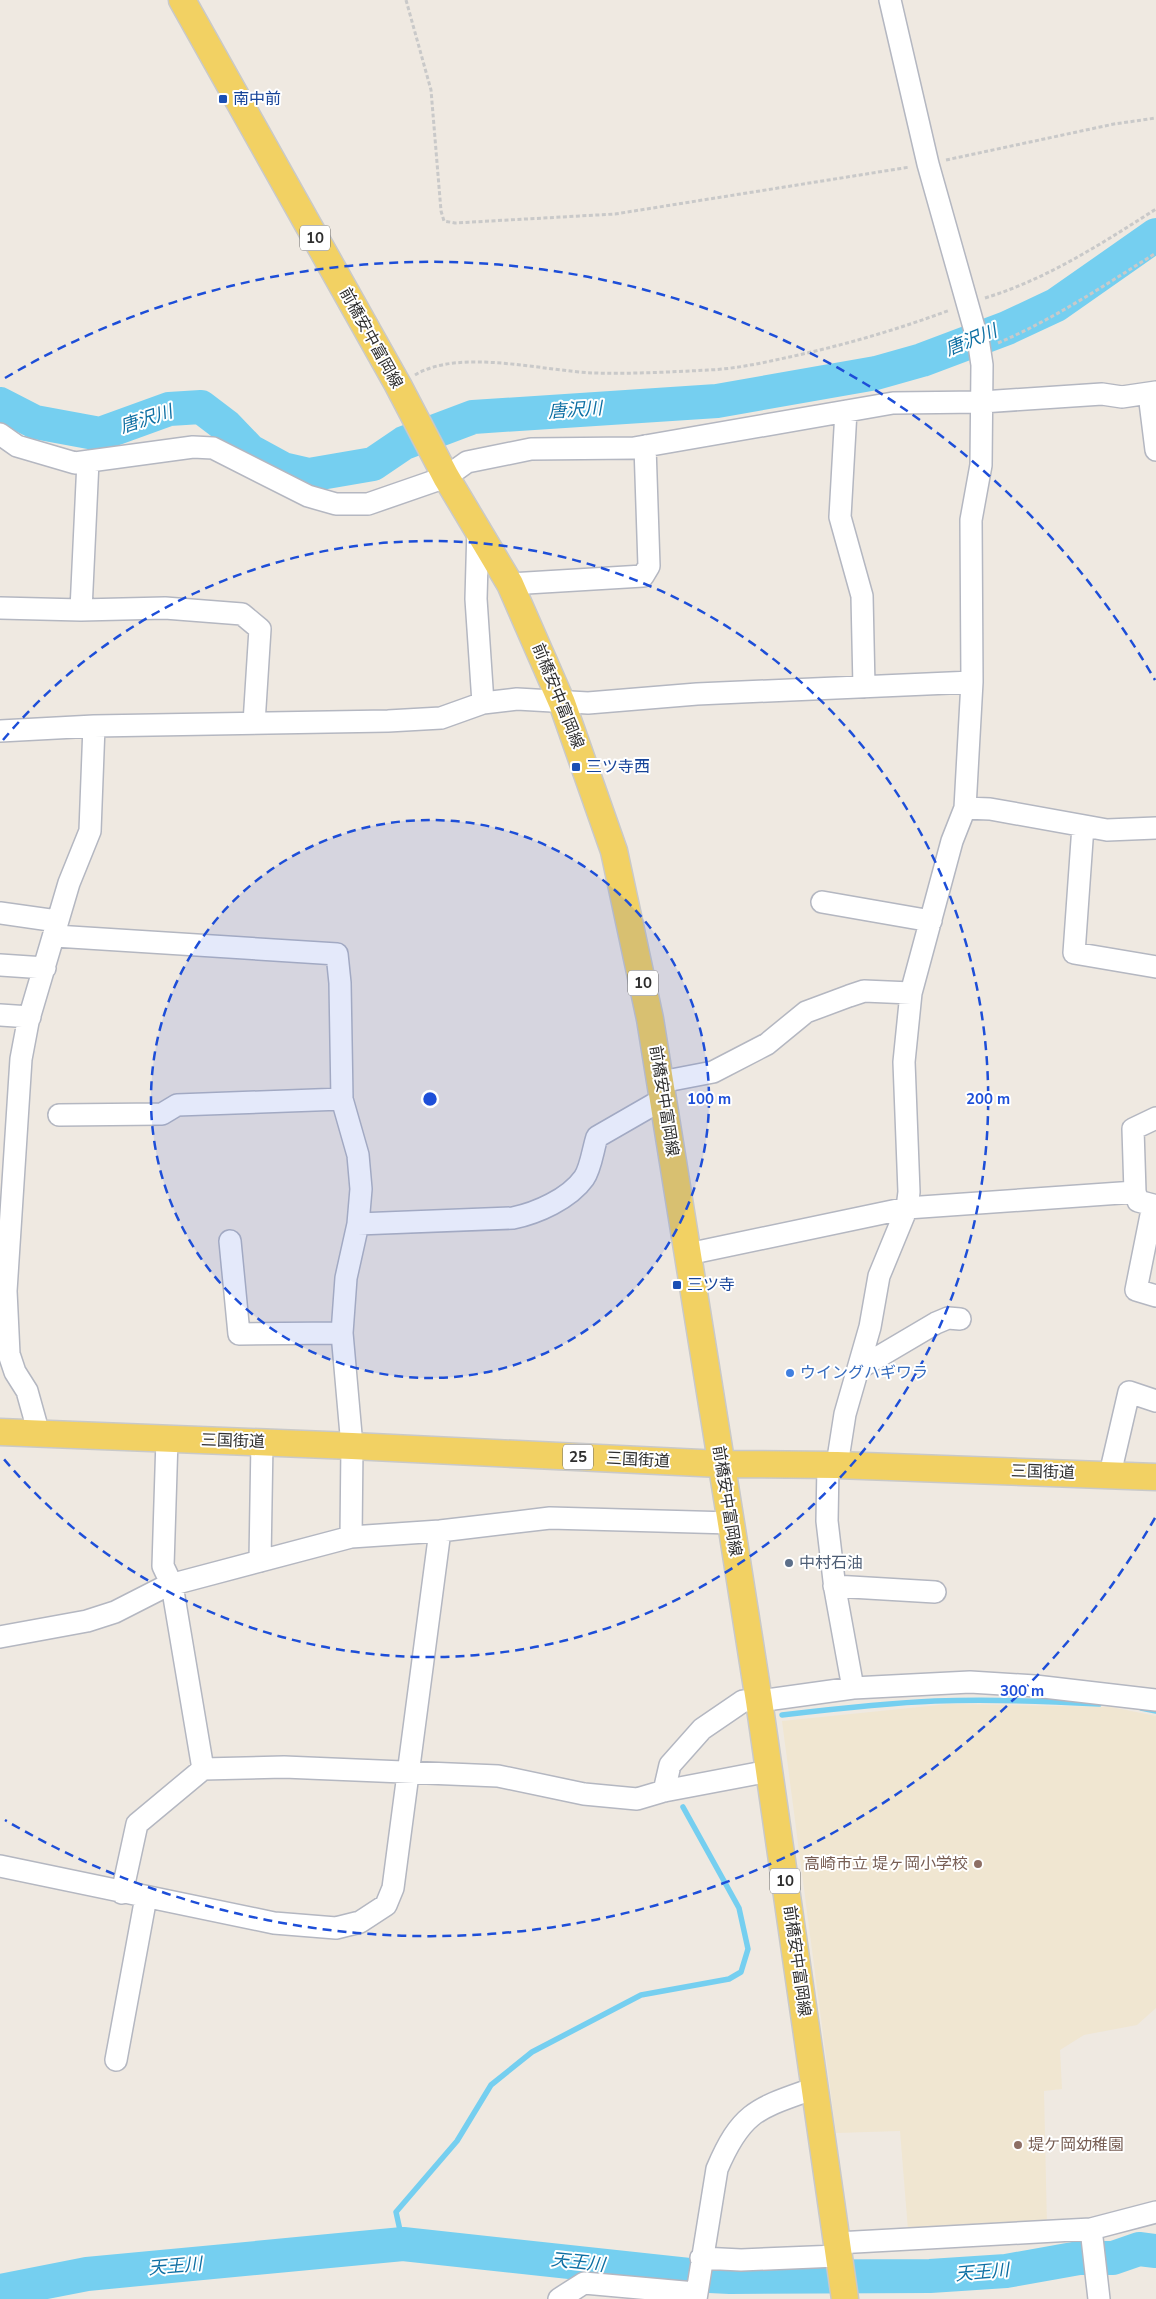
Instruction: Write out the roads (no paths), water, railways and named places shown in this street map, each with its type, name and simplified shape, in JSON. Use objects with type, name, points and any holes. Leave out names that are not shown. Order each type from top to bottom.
[{"type":"main road","name":"前橋安中富岡線","points":[[182,0],[398,385],[446,477],[478,527],[510,584],[562,703],[614,851],[650,1019],[662,1090],[759,1701],[845,2299]]},
{"type":"main road","name":"三国街道","points":[[0,1432],[262,1442],[721,1464],[833,1465],[1156,1477]]},
{"type":"street","points":[[853,1688],[834,1586],[827,1520],[833,1465],[845,1414],[870,1327],[879,1276],[907,1208],[909,1192],[904,1062],[911,993],[952,841],[964,808],[972,682],[971,520],[981,465],[982,402],[980,352],[928,164],[890,0]]},
{"type":"street","points":[[0,434],[17,446],[75,463],[193,447],[213,448],[308,496],[336,504],[368,504],[446,477],[467,462],[531,449],[616,450],[893,403],[982,402],[1102,394],[1122,397],[1152,393],[1156,450]]},
{"type":"street","points":[[846,411],[840,517],[862,596],[864,687]]},
{"type":"street","points":[[510,584],[643,576],[649,566],[645,446]]},
{"type":"street","points":[[81,610],[88,461]]},
{"type":"street","points":[[478,527],[476,599],[484,703]]},
{"type":"street","points":[[0,608],[81,610],[165,608],[242,614],[260,629],[254,723]]},
{"type":"street","points":[[0,731],[94,726],[441,718],[484,703],[517,699],[548,699],[562,703],[588,703],[697,694],[972,682]]},
{"type":"street","points":[[39,1434],[27,1391],[15,1372],[9,1354],[3,1292],[22,1058],[30,1017],[69,883],[90,831],[94,726]]},
{"type":"street","points":[[964,808],[990,809],[1107,830],[1156,828]]},
{"type":"street","points":[[1083,826],[1074,953],[1156,967]]},
{"type":"street","points":[[822,902],[931,921]]},
{"type":"street","points":[[0,913],[56,929],[337,954],[340,983],[342,1098],[358,1155],[361,1189],[358,1224],[346,1278],[342,1334],[352,1446],[351,1538]]},
{"type":"street","points":[[0,965],[45,968]]},
{"type":"street","points":[[358,1224],[513,1218],[531,1214],[571,1191],[585,1177],[597,1137],[662,1090],[714,1072],[767,1044],[806,1012],[864,991],[911,993]]},
{"type":"street","points":[[0,1015],[30,1017]]},
{"type":"street","points":[[59,1115],[162,1114],[177,1105],[342,1098]]},
{"type":"street","points":[[1156,1118],[1133,1129],[1135,1192],[1138,1201],[1153,1205],[1136,1290],[1156,1296]]},
{"type":"street","points":[[688,1254],[907,1208],[1135,1192]]},
{"type":"street","points":[[230,1241],[239,1334],[342,1334]]},
{"type":"street","points":[[858,1369],[936,1323],[948,1318],[960,1319]]},
{"type":"street","points":[[1110,1474],[1129,1392],[1156,1400]]},
{"type":"street","points":[[167,1439],[163,1566],[172,1585],[203,1769]]},
{"type":"street","points":[[260,1562],[262,1442]]},
{"type":"street","points":[[0,1637],[87,1621],[115,1612],[172,1585],[351,1538],[440,1531],[550,1518],[731,1523]]},
{"type":"street","points":[[0,1866],[146,1898],[274,1923],[336,1928],[360,1922],[386,1906],[393,1888],[440,1531]]},
{"type":"street","points":[[834,1586],[935,1592]]},
{"type":"street","points":[[664,1790],[670,1765],[702,1730],[743,1701],[759,1701],[853,1688],[970,1682],[1035,1686],[1156,1700]]},
{"type":"street","points":[[122,1893],[137,1824],[203,1769],[284,1767],[498,1776],[584,1794],[637,1799],[664,1790],[769,1770]]},
{"type":"street","points":[[116,2060],[146,1898]]},
{"type":"street","points":[[558,2299],[584,2283],[696,2296],[717,2169],[735,2133],[751,2114],[764,2107],[815,2088]]},
{"type":"street","points":[[701,2258],[741,2260],[837,2249],[1091,2229],[1156,2212]]},
{"type":"street","points":[[1091,2229],[1099,2299]]},
{"type":"waterway","name":"唐沢川","points":[[0,404],[35,422],[100,434],[169,409],[201,407],[226,426],[250,451],[283,469],[309,475],[373,464],[404,443],[473,417],[717,401],[876,373],[922,360],[1007,328],[1056,305],[1156,235]]},
{"type":"waterway","points":[[782,1715],[935,1701],[976,1700],[1099,1704]]},
{"type":"waterway","points":[[1141,1708],[1156,1711]]},
{"type":"waterway","points":[[403,2244],[396,2212],[457,2141],[491,2085],[532,2052],[641,1995],[729,1979],[741,1972],[748,1949],[739,1908],[683,1807]]},
{"type":"waterway","name":"天王川","points":[[0,2291],[87,2274],[403,2244],[689,2275],[730,2277],[930,2276],[1006,2271],[1079,2258],[1113,2258],[1139,2249],[1156,2251]]},
{"type":"place","name":"南中前","points":[[223,99]]},
{"type":"place","name":"三ツ寺西","points":[[576,767]]},
{"type":"place","name":"三ツ寺","points":[[677,1285]]},
{"type":"place","name":"ウイングハギワラ","points":[[790,1373]]},
{"type":"place","name":"中村石油","points":[[789,1563]]},
{"type":"place","name":"高崎市立 堤ヶ岡小学校","points":[[978,1864]]},
{"type":"place","name":"堤ケ岡幼稚園","points":[[1018,2145]]}]
